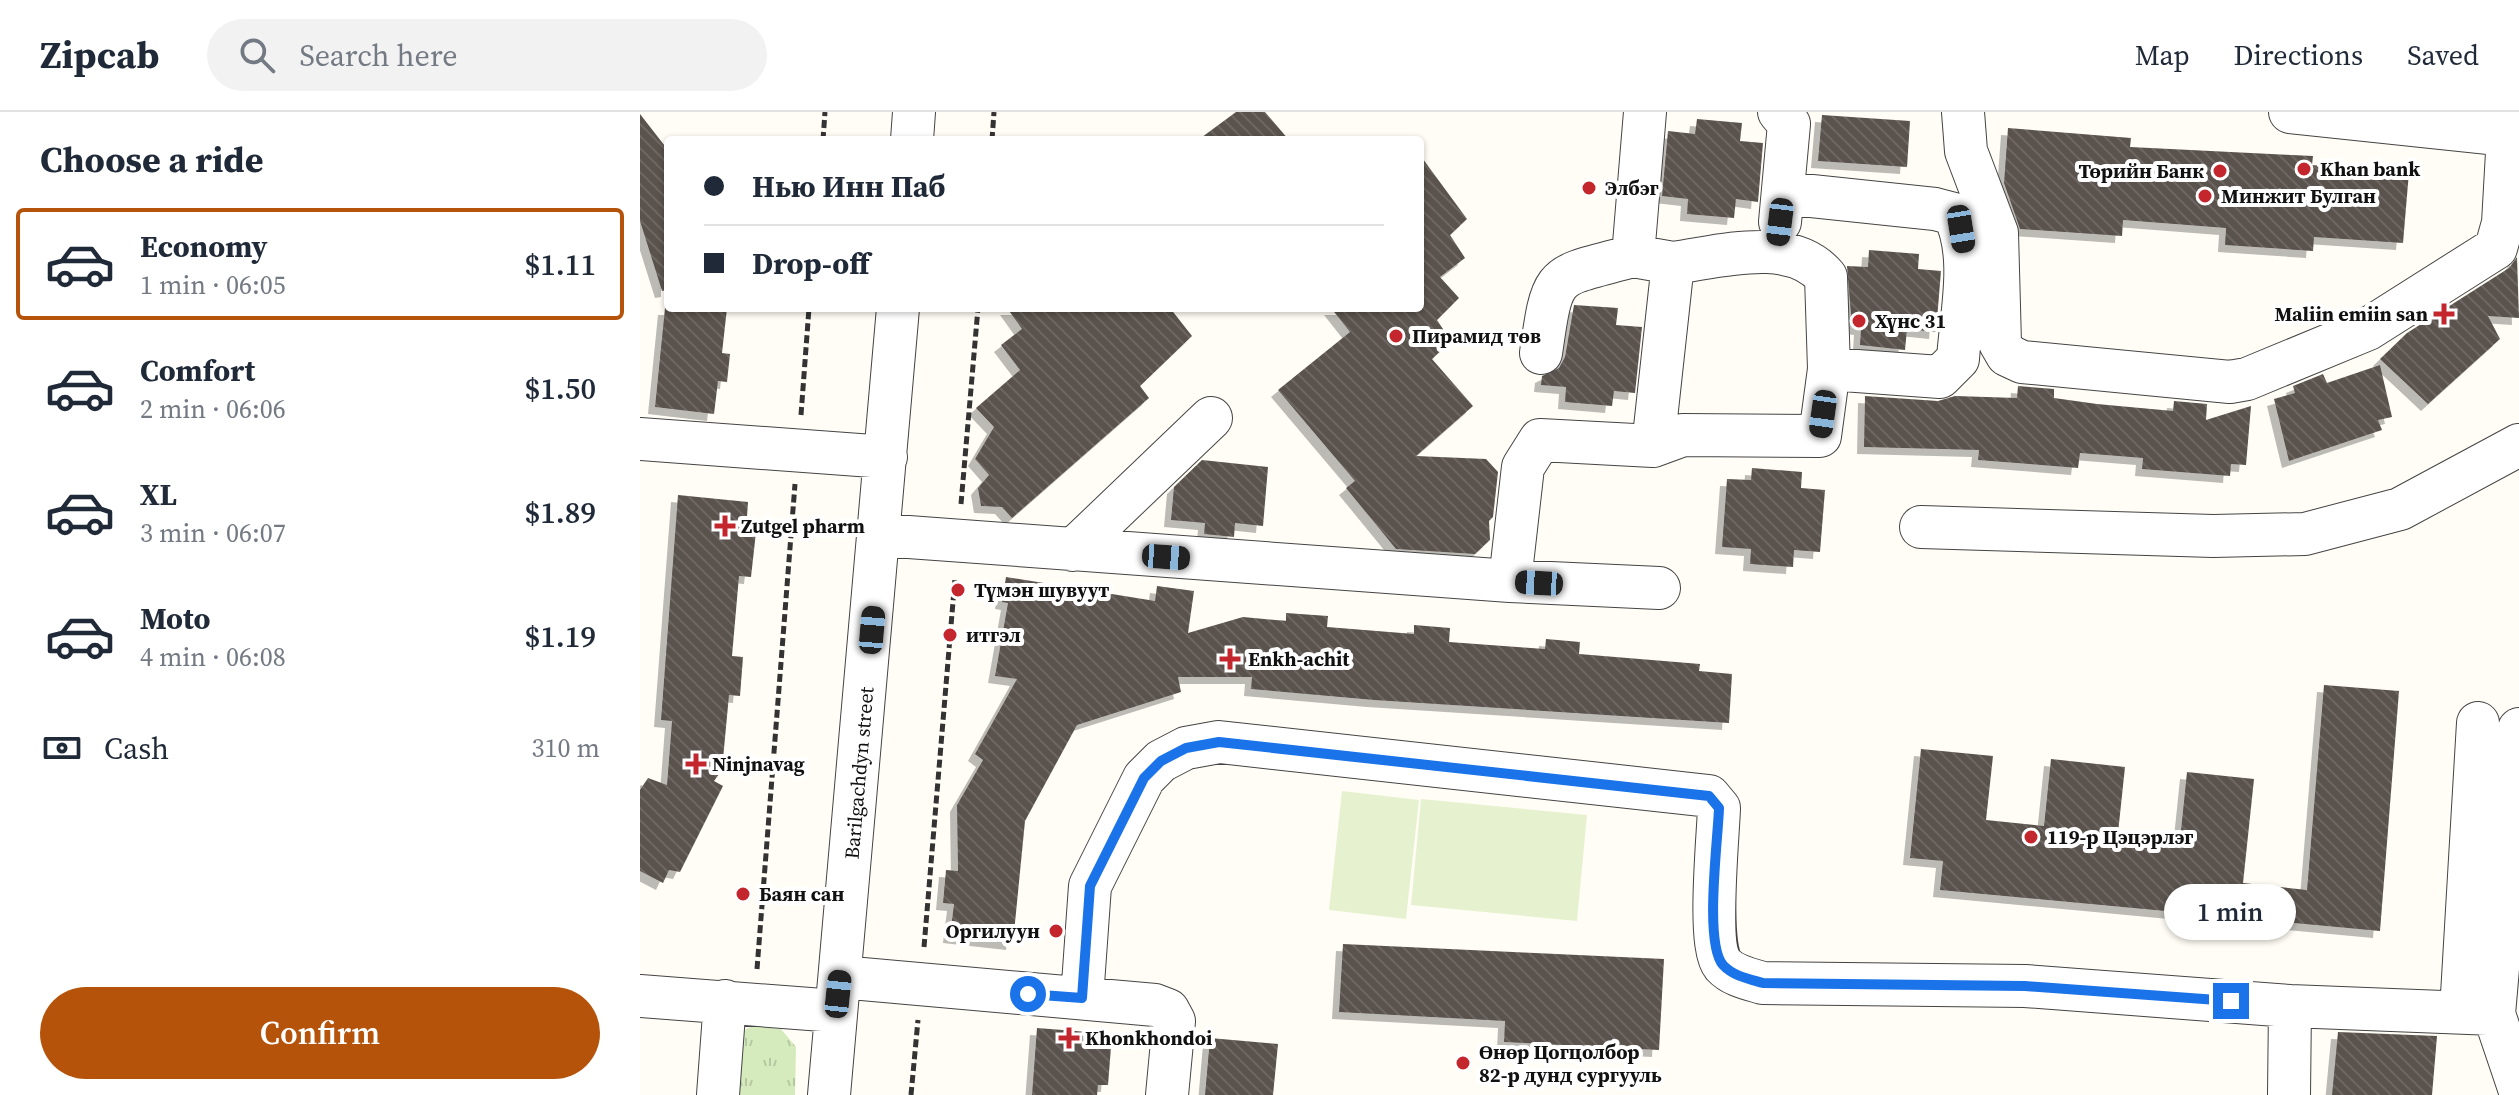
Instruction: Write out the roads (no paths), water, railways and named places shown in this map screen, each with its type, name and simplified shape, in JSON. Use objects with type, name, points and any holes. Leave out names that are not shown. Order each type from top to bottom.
[{"type":"street","points":[[912,136],[914,112]]},
{"type":"street","points":[[1633,256],[1645,112]]},
{"type":"street","points":[[1776,251],[1789,124],[1779,112]]},
{"type":"street","points":[[1963,112],[1966,151],[1997,233],[2000,343],[2007,355],[2022,362],[2230,382],[2247,379],[2368,329],[2496,248],[2503,223],[2508,123],[2290,112]]},
{"type":"street","points":[[1783,193],[1935,209],[1954,214],[1961,229],[1965,255],[1958,359],[1950,371],[1940,377],[1829,369]]},
{"type":"street","points":[[1510,581],[1523,467],[1540,440],[1653,446],[1683,435],[1820,436],[1829,369],[1826,277],[1818,267],[1776,251],[1673,263],[1633,256],[1566,274],[1549,294],[1541,353]]},
{"type":"street","points":[[1653,446],[1673,263]]},
{"type":"street","name":"Barilgachdyn street","points":[[829,1095],[881,535],[898,312]]},
{"type":"street","points":[[1073,550],[1211,418]]},
{"type":"street","points":[[640,439],[886,457]]},
{"type":"street","points":[[1921,527],[2213,536],[2305,534],[2400,509],[2519,445]]},
{"type":"street","points":[[881,535],[1510,581],[1659,588]]},
{"type":"street","points":[[2478,723],[2477,1013],[2519,1088]]},
{"type":"street","points":[[2477,1013],[2519,729]]},
{"type":"street","points":[[1082,998],[1090,886],[1144,778],[1161,761],[1186,748],[1219,742],[1709,796],[1719,808],[1714,942],[1721,963],[1734,974],[1763,983],[2025,986],[2290,1006],[2477,1013]]},
{"type":"street","points":[[640,996],[740,1003],[921,984],[1155,1005],[1168,1010],[1174,1021],[1167,1095]]},
{"type":"street","points":[[718,1095],[740,1003]]},
{"type":"street","points":[[2289,1095],[2290,1006]]},
{"type":"place","name":"Khan bank","points":[[2304,169]]},
{"type":"place","name":"Төрийн Банк","points":[[2220,171]]},
{"type":"place","name":"Элбэг","points":[[1589,188]]},
{"type":"place","name":"Минжит Булган","points":[[2205,196]]},
{"type":"place","name":"Maliin emiin san","points":[[2444,314]]},
{"type":"place","name":"Хүнс 31","points":[[1859,321]]},
{"type":"place","name":"Пирамид төв","points":[[1396,336]]},
{"type":"place","name":"Zutgel pharm","points":[[725,526]]},
{"type":"place","name":"Түмэн шувуут","points":[[958,590]]},
{"type":"place","name":"итгэл","points":[[950,635]]},
{"type":"place","name":"Enkh-achit","points":[[1230,659]]},
{"type":"place","name":"Ninjnavag","points":[[696,764]]},
{"type":"place","name":"119-р Цэцэрлэг","points":[[2031,837]]},
{"type":"place","name":"Баян сан","points":[[743,894]]},
{"type":"place","name":"Оргилуун","points":[[1056,931]]},
{"type":"place","name":"Khonkhondoi","points":[[1069,1038]]},
{"type":"place","name":"Өнөр Цогцолбор 82-р дунд сургууль","points":[[1463,1063]]}]
